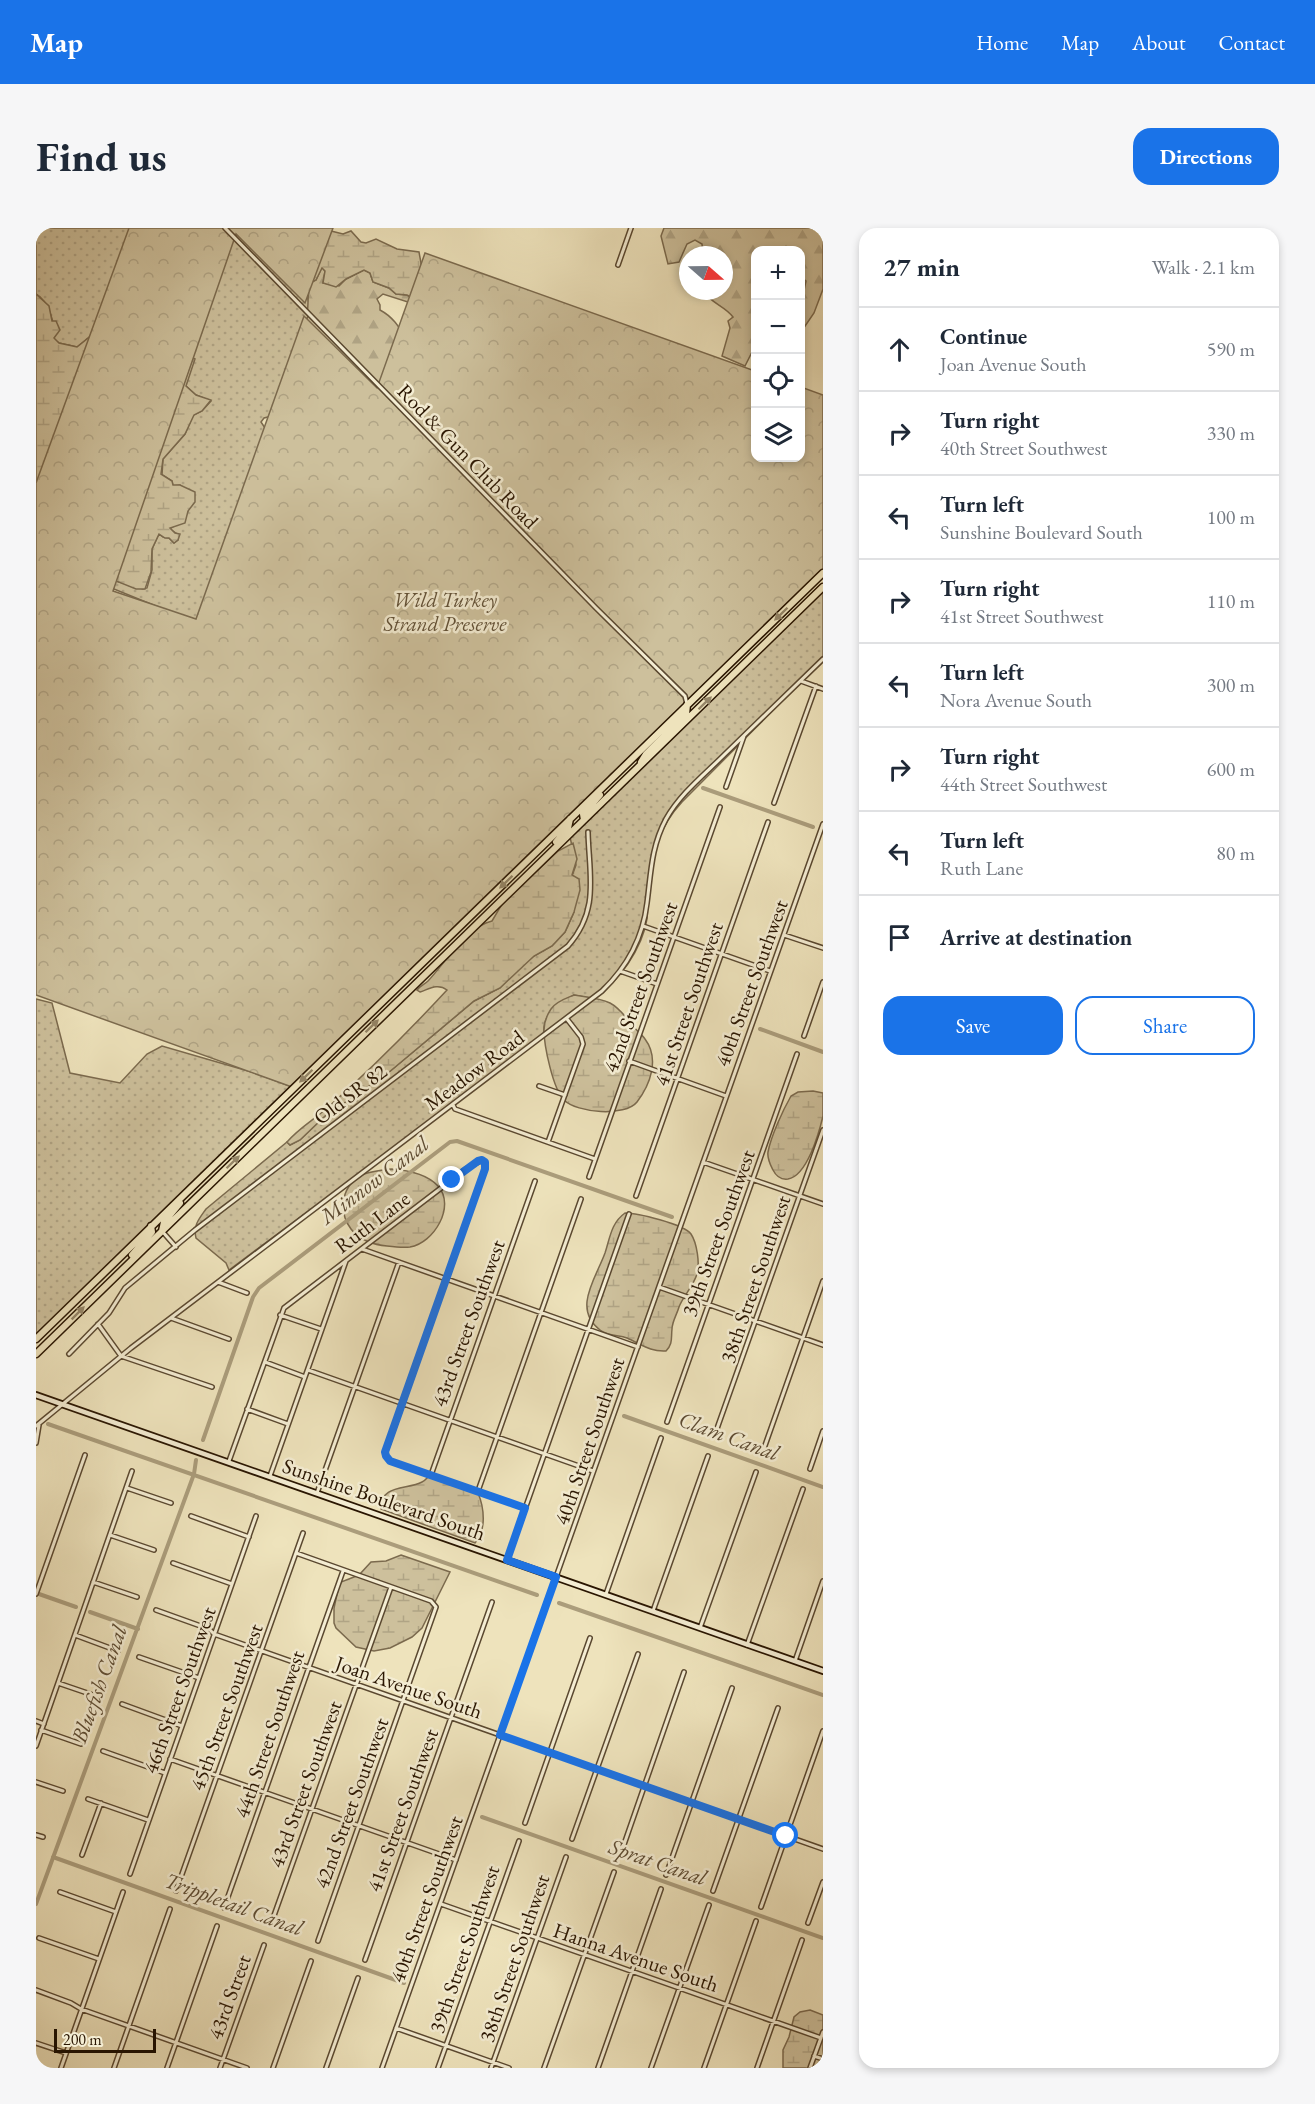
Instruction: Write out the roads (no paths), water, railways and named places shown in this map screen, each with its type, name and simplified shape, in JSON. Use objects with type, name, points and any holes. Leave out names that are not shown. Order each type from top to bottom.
[{"type":"highway","points":[[36,1339],[823,573]]},
{"type":"highway","points":[[36,1354],[823,587]]},
{"type":"highway","points":[[638,768],[646,754],[686,714],[687,705]]},
{"type":"highway","points":[[584,820],[585,811],[620,776],[623,768]]},
{"type":"highway","points":[[527,876],[536,862],[568,828],[570,819]]},
{"type":"highway","points":[[162,1231],[164,1222],[213,1172],[217,1164]]},
{"type":"highway","points":[[107,1284],[112,1274],[152,1232],[151,1227]]},
{"type":"street","name":"Rod & Gun Club Road","points":[[225,228],[685,696],[687,705]]},
{"type":"street","points":[[618,265],[631,228]]},
{"type":"street","name":"Meadow Road","points":[[38,1424],[121,1356],[602,991],[620,971],[634,948],[643,926],[651,857],[665,820],[682,797],[823,659]]},
{"type":"street","points":[[801,681],[823,689]]},
{"type":"street","points":[[774,803],[816,686]]},
{"type":"street","points":[[726,787],[745,735]]},
{"type":"street","name":"42nd Street Southwest","points":[[589,1177],[720,807]]},
{"type":"street","name":"41st Street Southwest","points":[[636,1196],[768,822]]},
{"type":"street","name":"40th Street Southwest","points":[[382,2068],[823,824]]},
{"type":"street","name":"Old SR 82","points":[[69,1354],[109,1313],[124,1288],[195,1230],[568,946],[581,928],[590,902],[592,882],[588,832]]},
{"type":"street","points":[[643,926],[770,971]]},
{"type":"street","points":[[784,934],[823,948]]},
{"type":"street","points":[[620,971],[657,984]]},
{"type":"street","points":[[804,1036],[823,982]]},
{"type":"street","points":[[548,1142],[583,1044],[581,1037],[567,1019]]},
{"type":"street","name":"39th Street Southwest","points":[[667,1422],[797,1054]]},
{"type":"street","points":[[629,1061],[726,1096]]},
{"type":"street","points":[[539,1086],[565,1095]]},
{"type":"street","points":[[453,1105],[455,1109],[595,1159]]},
{"type":"street","name":"38th Street Southwest","points":[[714,1437],[823,1131]]},
{"type":"street","name":"Ruth Lane","points":[[280,1315],[289,1304],[482,1160],[485,1162],[485,1169],[447,1279]]},
{"type":"street","points":[[703,1162],[823,1204]]},
{"type":"street","name":"43rd Street Southwest","points":[[430,1475],[535,1180]]},
{"type":"street","points":[[478,1492],[581,1199]]},
{"type":"street","points":[[507,1560],[629,1214]]},
{"type":"street","points":[[162,1231],[176,1247]]},
{"type":"street","points":[[362,1249],[638,1347]]},
{"type":"street","points":[[270,1476],[347,1260]]},
{"type":"street","points":[[318,1492],[399,1262]]},
{"type":"street","points":[[447,1279],[385,1452],[386,1456],[390,1461],[525,1508]]},
{"type":"street","points":[[762,1454],[823,1281]]},
{"type":"street","points":[[218,1282],[247,1293]]},
{"type":"street","points":[[659,1287],[823,1345]]},
{"type":"street","points":[[228,1461],[280,1315],[322,1330]]},
{"type":"street","points":[[171,1318],[229,1340]]},
{"type":"street","points":[[98,1324],[121,1356],[212,1387]]},
{"type":"street","points":[[264,1362],[305,1377]]},
{"type":"street","points":[[308,1370],[594,1471]]},
{"type":"street","name":"Sunshine Boulevard South","points":[[36,1395],[823,1671]]},
{"type":"street","points":[[247,1410],[289,1424]]},
{"type":"street","points":[[36,1443],[38,1424]]},
{"type":"street","points":[[810,1469],[823,1431]]},
{"type":"street","points":[[606,1594],[661,1438]]},
{"type":"street","points":[[36,1594],[85,1455]]},
{"type":"street","points":[[653,1611],[708,1456]]},
{"type":"street","points":[[36,1746],[132,1471]]},
{"type":"street","points":[[700,1628],[756,1472]]},
{"type":"street","points":[[127,1488],[171,1503]]},
{"type":"street","points":[[747,1645],[803,1489]]},
{"type":"street","points":[[191,1516],[249,1537]]},
{"type":"street","name":"46th Street Southwest","points":[[129,1874],[256,1516]]},
{"type":"street","name":"45th Street Southwest","points":[[176,1891],[303,1533]]},
{"type":"street","points":[[110,1535],[154,1550]]},
{"type":"street","points":[[296,1553],[391,1587]]},
{"type":"street","points":[[174,1563],[232,1584]]},
{"type":"street","name":"44th Street Southwest","points":[[224,1908],[344,1570]]},
{"type":"street","points":[[795,1661],[823,1581]]},
{"type":"street","points":[[93,1582],[137,1597]]},
{"type":"street","name":"42nd Street Southwest","points":[[318,1941],[436,1607],[431,1601],[391,1587]]},
{"type":"street","name":"43rd Street Southwest","points":[[271,1924],[391,1587]]},
{"type":"street","name":"41st Street Southwest","points":[[365,1960],[492,1602]]},
{"type":"street","name":"Joan Avenue South","points":[[156,1610],[209,1629],[214,1634],[823,1849]]},
{"type":"street","points":[[75,1635],[118,1651]]},
{"type":"street","points":[[525,1823],[590,1638]]},
{"type":"street","points":[[572,1839],[638,1654]]},
{"type":"street","points":[[139,1657],[199,1678]]},
{"type":"street","points":[[620,1856],[684,1672]]},
{"type":"street","points":[[58,1683],[99,1697]]},
{"type":"street","points":[[666,1875],[732,1688]]},
{"type":"street","points":[[122,1704],[182,1726]]},
{"type":"street","points":[[713,1892],[778,1708]]},
{"type":"street","points":[[36,1721],[44,1724]]},
{"type":"street","points":[[41,1730],[81,1744]]},
{"type":"street","points":[[761,1907],[823,1731]]},
{"type":"street","points":[[103,1751],[165,1773]]},
{"type":"street","points":[[170,1759],[456,1860]]},
{"type":"street","points":[[36,1782],[63,1791]]},
{"type":"street","points":[[88,1799],[148,1820]]},
{"type":"street","points":[[82,1855],[101,1803]]},
{"type":"street","points":[[36,1835],[43,1837]]},
{"type":"street","name":"39th Street Southwest","points":[[438,2068],[519,1841]]},
{"type":"street","name":"38th Street Southwest","points":[[491,2068],[566,1857]]},
{"type":"street","points":[[544,2068],[614,1872]]},
{"type":"street","points":[[808,1923],[823,1882]]},
{"type":"street","points":[[598,2068],[661,1889]]},
{"type":"street","points":[[60,1892],[116,1912]]},
{"type":"street","points":[[61,2068],[123,1892]]},
{"type":"street","name":"Hanna Avenue South","points":[[440,1904],[821,2038]]},
{"type":"street","points":[[651,2068],[709,1905]]},
{"type":"street","points":[[114,2068],[170,1910]]},
{"type":"street","points":[[704,2068],[756,1921]]},
{"type":"street","points":[[167,2068],[217,1926]]},
{"type":"street","points":[[39,1938],[99,1959]]},
{"type":"street","points":[[757,2068],[802,1940]]},
{"type":"street","name":"43rd Street","points":[[223,2060],[264,1945]]},
{"type":"street","points":[[273,2068],[311,1961]]},
{"type":"street","points":[[326,2068],[358,1978]]},
{"type":"street","points":[[36,1990],[81,2009],[247,2068]]},
{"type":"street","points":[[396,2028],[509,2068]]},
{"type":"street","points":[[810,2068],[823,2032]]},
{"type":"street","points":[[36,2043],[66,2054]]},
{"type":"street","points":[[814,2056],[823,2059]]},
{"type":"street","points":[[220,2068],[223,2060]]},
{"type":"waterway","points":[[703,788],[813,827]]},
{"type":"waterway","points":[[760,1029],[823,1052]]},
{"type":"waterway","name":"Minnow Canal","points":[[203,1440],[253,1297],[259,1288],[450,1142],[457,1141],[672,1217]]},
{"type":"waterway","name":"Clam Canal","points":[[624,1416],[823,1487]]},
{"type":"waterway","points":[[48,1424],[537,1595]]},
{"type":"waterway","name":"Bluefish Canal","points":[[36,1904],[194,1474],[196,1460]]},
{"type":"waterway","points":[[39,1594],[76,1607]]},
{"type":"waterway","points":[[559,1603],[823,1695]]},
{"type":"waterway","points":[[90,1612],[138,1629]]},
{"type":"waterway","name":"Sprat Canal","points":[[482,1817],[823,1938]]},
{"type":"waterway","name":"Trippletail Canal","points":[[53,1857],[404,1983]]},
{"type":"park label","name":"Wild Turkey Strand Preserve","points":[[445,611]]}]
